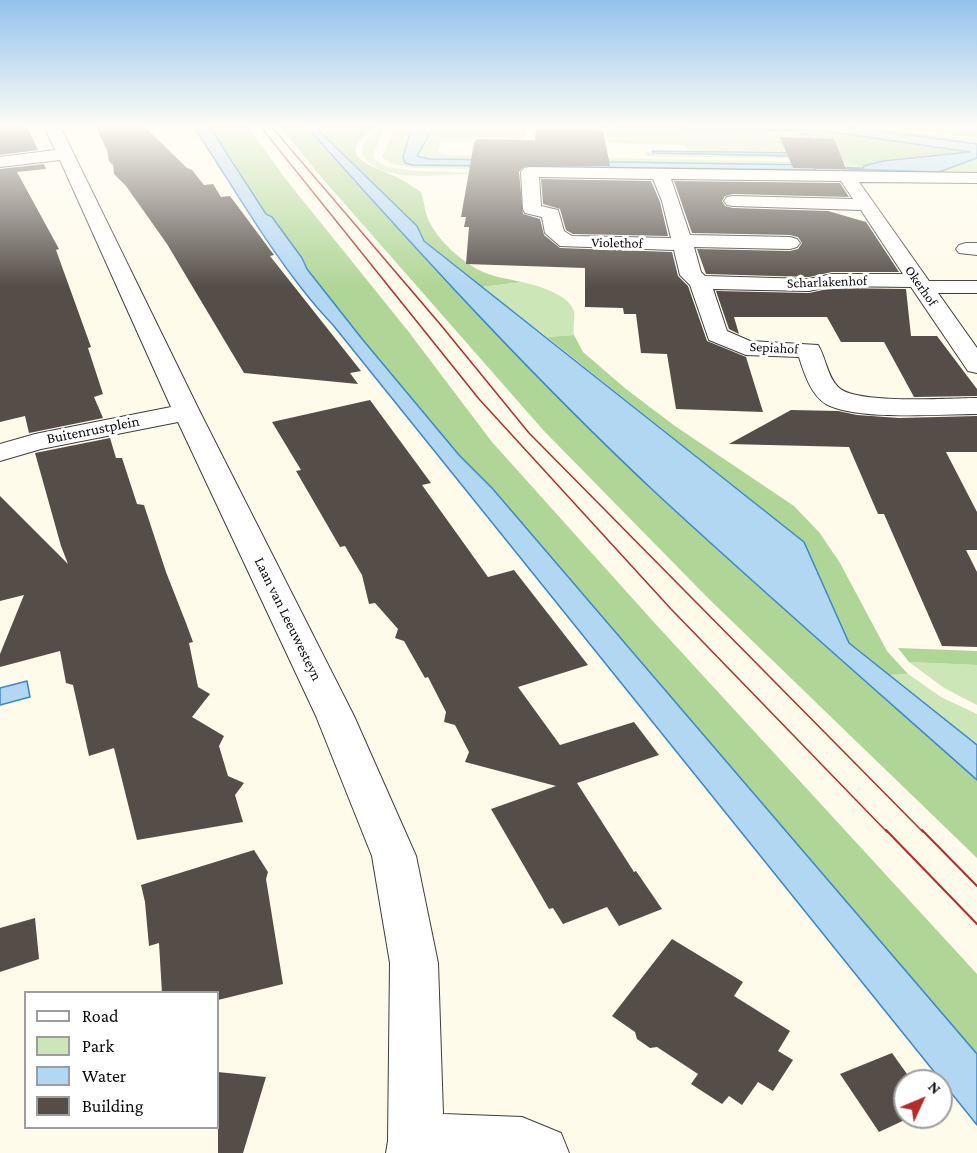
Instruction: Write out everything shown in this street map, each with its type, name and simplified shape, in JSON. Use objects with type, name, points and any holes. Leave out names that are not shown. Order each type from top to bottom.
[{"type":"street","name":"Laan van Leeuwesteyn","points":[[77,180],[335,716],[394,856],[414,963],[415,1147],[522,1145],[541,1153]]},
{"type":"street","name":"Violethof","points":[[530,180],[532,209],[551,214],[555,233],[567,242],[681,242]]},
{"type":"street","name":"Sepiahof","points":[[662,180],[671,201],[691,275],[700,282],[717,335],[746,348],[808,350],[825,389],[836,400],[860,404],[977,406]]},
{"type":"street","name":"Okerhof","points":[[849,180],[977,366]]},
{"type":"street","points":[[733,201],[866,205]]},
{"type":"street","points":[[681,242],[790,243]]},
{"type":"street","name":"Scharlakenhof","points":[[700,282],[809,285],[831,279],[977,287]]},
{"type":"street","name":"Buitenrustplein","points":[[0,453],[35,442],[187,412]]},
{"type":"green space","points":[[244,180],[286,180],[408,331],[492,442],[977,974],[977,1054],[492,488],[459,455],[363,340],[307,269],[302,258],[272,218],[266,214]]},
{"type":"green space","points":[[324,180],[354,180],[477,314],[611,450],[736,566],[977,780],[977,858],[709,599],[544,431]]},
{"type":"green space","points":[[369,180],[402,180],[421,192],[428,219],[434,230],[459,257],[486,273],[522,282],[481,287],[424,241],[417,226]]},
{"type":"green space","points":[[522,282],[552,292],[567,301],[574,312],[574,335],[547,337],[481,287]]},
{"type":"green space","points":[[574,335],[583,352],[626,389],[675,426],[794,506],[819,532],[840,563],[887,651],[908,674],[889,675],[849,643],[804,542],[547,337]]},
{"type":"green space","points":[[898,648],[977,651],[977,665],[909,662]]},
{"type":"green space","points":[[909,662],[977,665],[977,705],[944,688]]},
{"type":"green space","points":[[908,674],[941,697],[977,714],[977,745],[889,675]]},
{"type":"water","points":[[227,180],[244,180],[266,214],[272,217],[302,258],[307,269],[459,455],[492,488],[977,1054],[977,1125],[953,1095],[953,1069],[932,1069],[277,255]]},
{"type":"water","points":[[354,180],[369,180],[417,226],[424,241],[804,542],[849,643],[977,745],[977,780],[657,494],[477,314]]},
{"type":"water","points":[[27,681],[30,697],[0,705],[0,688]]},
{"type":"building","points":[[0,180],[21,180],[59,249],[56,250],[91,347],[88,348],[103,394],[94,397],[103,418],[29,433],[25,416],[0,422]]},
{"type":"building","points":[[120,180],[200,180],[204,185],[213,184],[221,197],[230,196],[274,255],[270,256],[361,371],[350,373],[358,384],[244,373],[167,244]]},
{"type":"building","points":[[468,180],[520,180],[523,214],[540,219],[544,235],[560,248],[672,252],[678,276],[688,286],[707,341],[746,357],[763,412],[676,409],[667,354],[641,353],[636,314],[624,314],[623,308],[585,307],[585,268],[466,264],[469,227],[464,227],[466,217],[461,217]]},
{"type":"building","points":[[541,180],[651,181],[660,202],[668,236],[573,234],[566,230],[560,209],[543,204]]},
{"type":"building","points":[[674,181],[840,183],[849,197],[733,194],[725,196],[722,201],[725,206],[733,208],[828,211],[866,222],[899,272],[832,272],[809,277],[706,274],[697,249],[790,251],[798,249],[802,243],[798,237],[790,235],[692,233]]},
{"type":"building","points":[[832,288],[906,289],[911,336],[937,336],[977,389],[977,396],[914,397],[884,342],[841,342],[827,317],[734,317],[739,334],[729,329],[716,291],[809,293]]},
{"type":"building","points":[[370,400],[431,483],[422,485],[488,577],[514,570],[588,665],[518,687],[560,745],[634,722],[659,755],[577,783],[634,872],[636,871],[662,909],[619,926],[607,907],[563,924],[553,908],[549,909],[491,809],[556,786],[465,762],[469,752],[455,725],[444,722],[446,712],[428,677],[425,678],[404,641],[395,638],[398,629],[375,603],[369,604],[362,575],[345,546],[340,547],[296,471],[301,470],[272,422]]},
{"type":"building","points":[[791,410],[838,411],[857,415],[899,418],[977,416],[977,452],[946,452],[977,512],[977,550],[966,550],[977,572],[977,647],[942,646],[884,514],[878,514],[849,447],[729,444]]},
{"type":"building","points":[[110,438],[116,458],[122,458],[137,504],[144,505],[166,572],[193,642],[189,643],[198,687],[210,694],[192,717],[224,736],[219,746],[228,776],[244,783],[235,795],[243,822],[137,840],[114,748],[89,756],[73,685],[66,683],[60,651],[0,667],[0,654],[24,595],[0,601],[0,496],[68,564],[35,453]]},
{"type":"building","points":[[254,850],[268,872],[266,879],[283,984],[219,1000],[219,991],[162,991],[159,943],[149,946],[141,885]]},
{"type":"building","points":[[35,918],[39,959],[0,972],[0,928]]},
{"type":"building","points":[[672,939],[743,982],[734,996],[790,1031],[778,1051],[793,1060],[773,1091],[758,1082],[742,1105],[729,1096],[722,1104],[691,1084],[698,1074],[657,1047],[650,1048],[637,1039],[635,1032],[612,1016]]},
{"type":"building","points":[[892,1053],[903,1069],[893,1069],[893,1125],[879,1132],[840,1074]]},
{"type":"building","points":[[219,1072],[266,1077],[243,1153],[218,1153]]},
{"type":"tram line","points":[[303,180],[479,399],[671,609],[887,832]]},
{"type":"tram line","points":[[317,180],[529,433],[923,832]]},
{"type":"tram line","points":[[886,830],[977,924]]},
{"type":"tram line","points":[[922,830],[977,886]]}]
